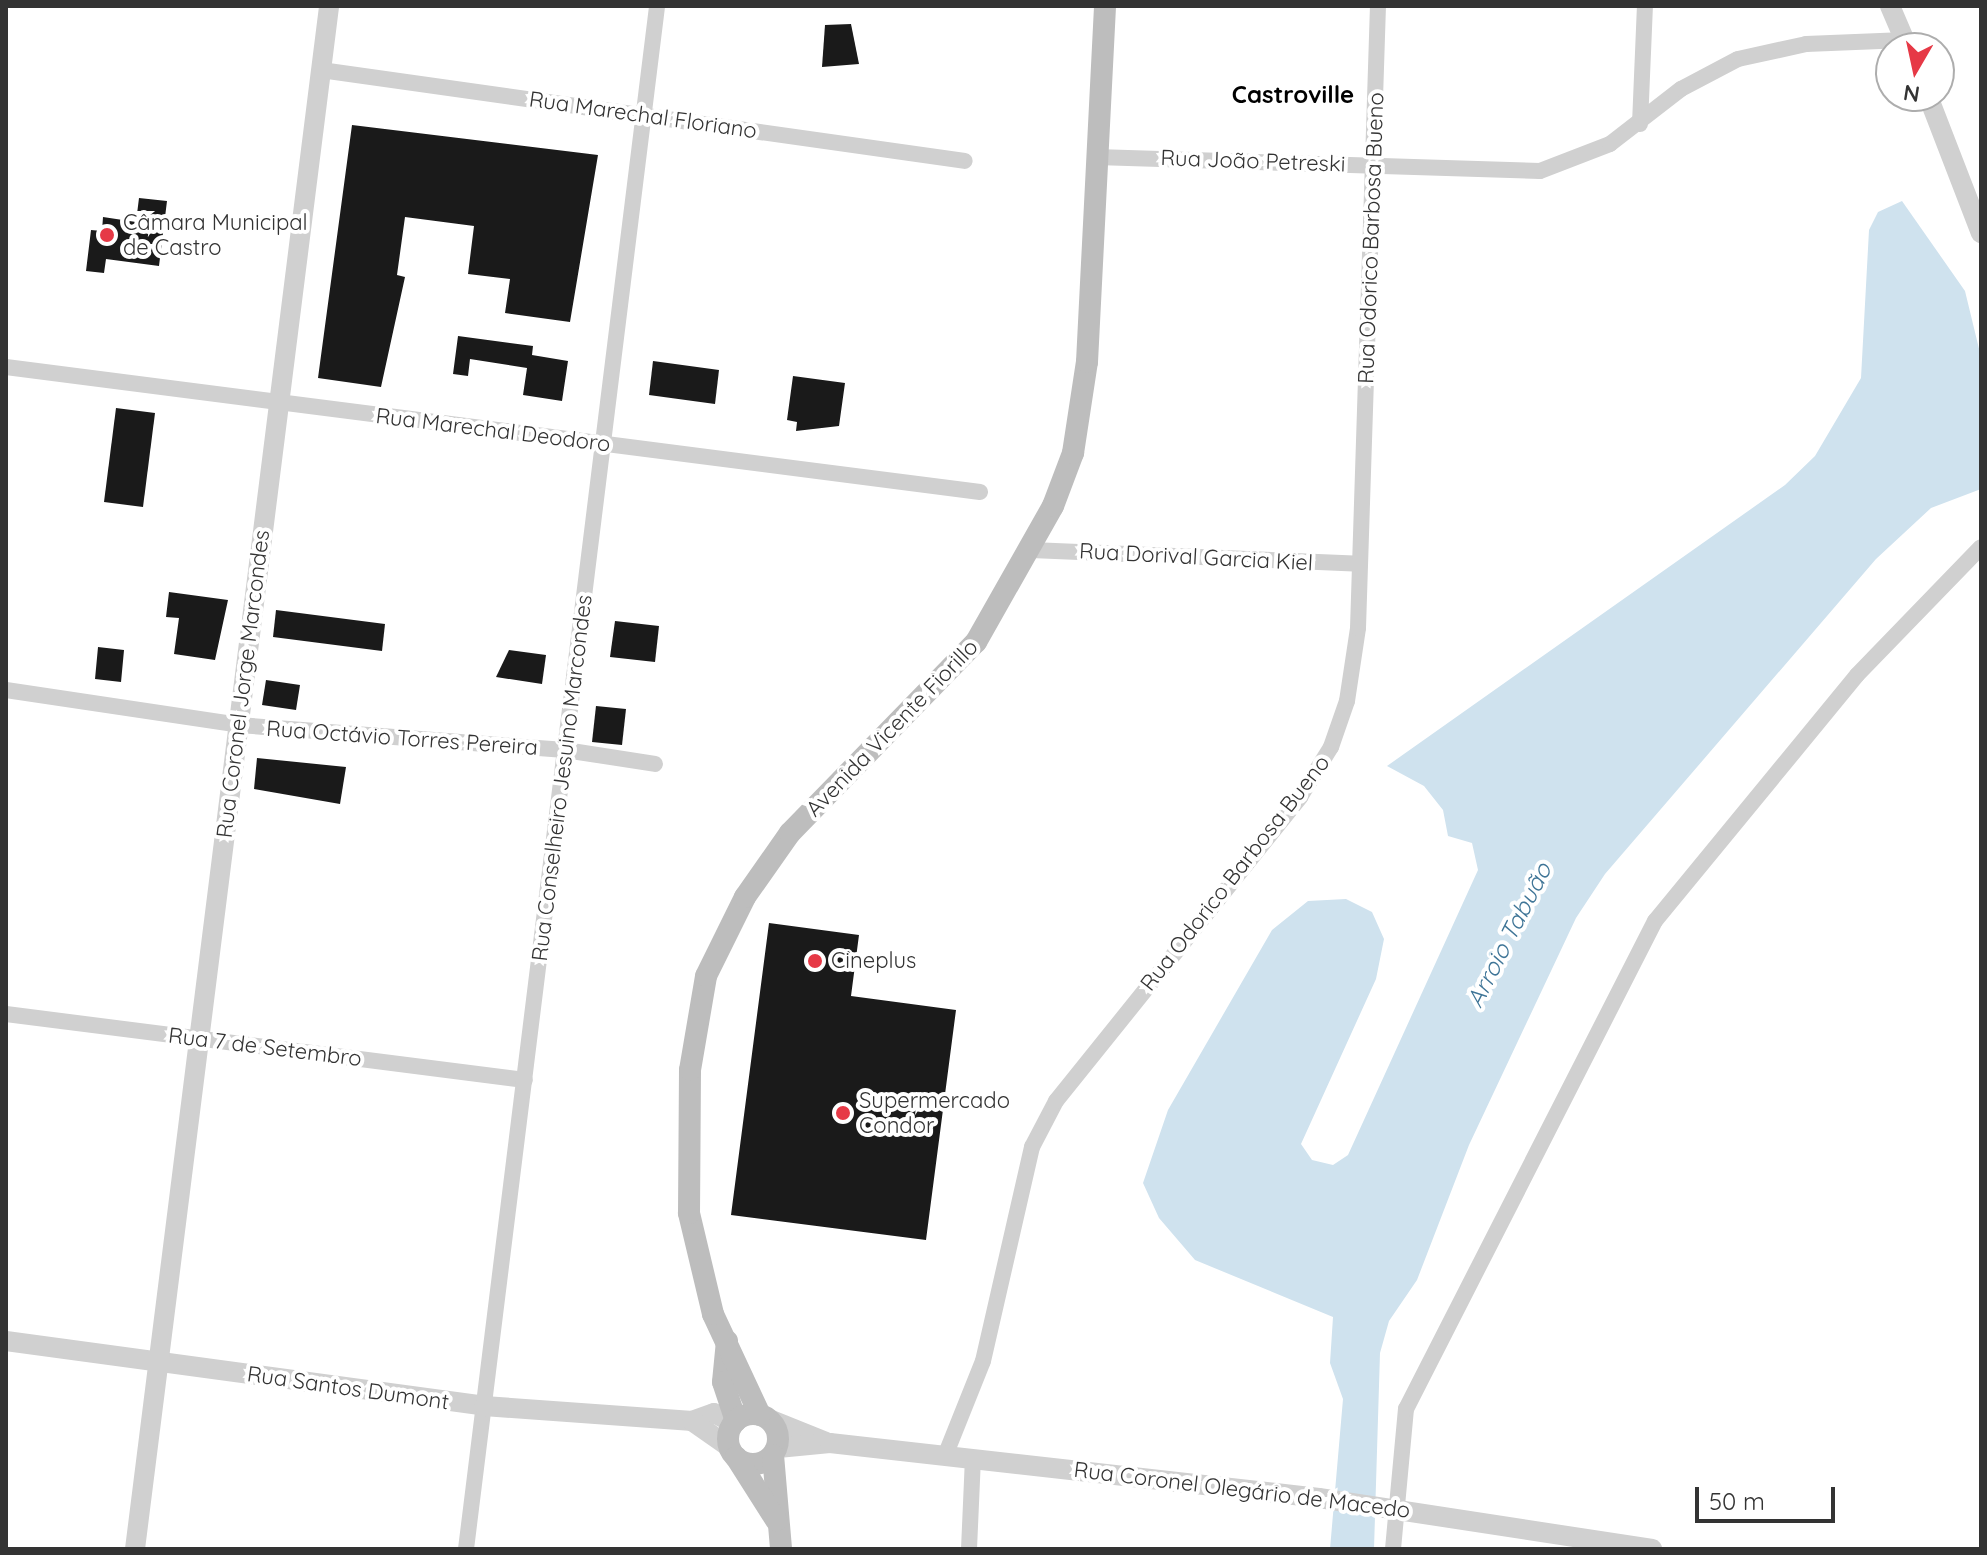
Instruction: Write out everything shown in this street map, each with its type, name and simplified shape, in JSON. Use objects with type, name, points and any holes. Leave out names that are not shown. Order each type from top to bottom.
[{"type":"main road","name":"Avenida Vicente Fiorillo","points":[[781,1549],[776,1520],[775,1451],[765,1417],[727,1341],[697,1255],[685,1169],[690,1070],[706,976],[745,897],[790,833],[976,642],[1031,550],[1073,453],[1087,362],[1105,6]]},
{"type":"main road","points":[[727,1341],[723,1382],[734,1422],[733,1452],[776,1520]]},
{"type":"main road","points":[[734,1422],[765,1417]]},
{"type":"main road","points":[[733,1452],[751,1464],[775,1451]]},
{"type":"street","name":"Rua Coronel Jorge Marcondes","points":[[135,1549],[239,725],[276,403],[329,6]]},
{"type":"street","name":"Rua Conselheiro Jesuino Marcondes","points":[[466,1549],[657,6]]},
{"type":"street","name":"Rua Odorico Barbosa Bueno","points":[[945,1456],[983,1361],[1032,1147],[1056,1101],[1331,747],[1351,672],[1360,564],[1378,6]]},
{"type":"street","points":[[1640,124],[1645,6]]},
{"type":"street","points":[[1890,6],[1902,32]]},
{"type":"street","name":"Rua João Petreski","points":[[1096,157],[1540,171],[1640,124],[1681,89],[1738,59],[1806,44],[1875,44]]},
{"type":"street","name":"Rua Marechal Floriano","points":[[321,70],[965,161]]},
{"type":"street","points":[[1935,112],[1980,223]]},
{"type":"street","name":"Rua Marechal Deodoro","points":[[6,367],[980,492]]},
{"type":"street","points":[[1393,1549],[1392,1507],[1406,1409],[1655,921],[1857,675],[1981,547]]},
{"type":"street","name":"Rua Dorival Garcia Kiel","points":[[1031,550],[1360,564]]},
{"type":"street","name":"Rua Octávio Torres Pereira","points":[[6,690],[239,725],[565,750],[655,764]]},
{"type":"street","name":"Rua 7 de Setembro","points":[[6,1014],[525,1080]]},
{"type":"street","name":"Rua Santos Dumont","points":[[6,1341],[484,1406],[692,1421],[714,1413],[734,1422]]},
{"type":"street","points":[[765,1417],[830,1443]]},
{"type":"street","points":[[692,1421],[733,1452]]},
{"type":"street","points":[[775,1451],[830,1443]]},
{"type":"street","name":"Rua Coronel Olegário de Macedo","points":[[830,1443],[1392,1507],[1652,1549]]},
{"type":"street","points":[[969,1549],[973,1459]]},
{"type":"water","name":"Arroio Tabuão","points":[[1902,201],[1965,291],[1981,357],[1981,489],[1931,508],[1876,559],[1605,874],[1576,918],[1469,1145],[1417,1280],[1389,1321],[1380,1353],[1374,1549],[1330,1549],[1343,1399],[1330,1363],[1333,1317],[1195,1260],[1159,1218],[1143,1183],[1168,1110],[1272,930],[1308,901],[1346,899],[1372,912],[1384,939],[1376,979],[1301,1144],[1312,1160],[1333,1165],[1348,1155],[1478,870],[1472,843],[1448,836],[1443,810],[1424,786],[1387,766],[1785,485],[1815,456],[1861,378],[1869,230],[1878,212]]},
{"type":"building","points":[[851,24],[859,64],[822,67],[825,25]]},
{"type":"building","points":[[352,125],[598,155],[570,322],[505,313],[510,279],[468,274],[474,226],[405,217],[397,275],[405,277],[381,387],[318,378]]},
{"type":"building","name":"Câmara Municipal de Castro","points":[[139,198],[167,201],[159,266],[106,259],[104,273],[86,271],[91,230],[102,231],[103,217],[136,222]]},
{"type":"building","points":[[458,336],[533,346],[532,355],[568,361],[562,401],[523,395],[527,368],[470,359],[468,376],[453,374]]},
{"type":"building","points":[[653,361],[719,370],[715,404],[649,395]]},
{"type":"building","points":[[793,376],[845,383],[839,426],[796,431],[797,422],[787,420]]},
{"type":"building","points":[[116,408],[155,413],[143,507],[104,502]]},
{"type":"building","points":[[169,592],[228,600],[215,660],[174,654],[179,618],[166,617]]},
{"type":"building","points":[[276,610],[385,624],[382,651],[273,637]]},
{"type":"building","points":[[615,621],[659,626],[655,662],[610,657]]},
{"type":"building","points":[[98,647],[124,650],[121,682],[95,679]]},
{"type":"building","points":[[509,650],[546,655],[542,684],[496,677]]},
{"type":"building","points":[[266,680],[300,685],[296,710],[262,705]]},
{"type":"building","points":[[596,706],[626,709],[622,745],[592,742]]},
{"type":"building","points":[[257,758],[346,767],[340,804],[254,789]]},
{"type":"building","name":"Supermercado Condor","points":[[769,923],[859,935],[851,996],[956,1010],[926,1240],[731,1215]]},
{"type":"place","name":"Câmara Municipal de Castro","points":[[107,235]]},
{"type":"place","name":"Cineplus","points":[[815,961]]},
{"type":"place","name":"Supermercado Condor","points":[[843,1113]]},
{"type":"district","name":"Castroville","points":[[1293,95]]}]
